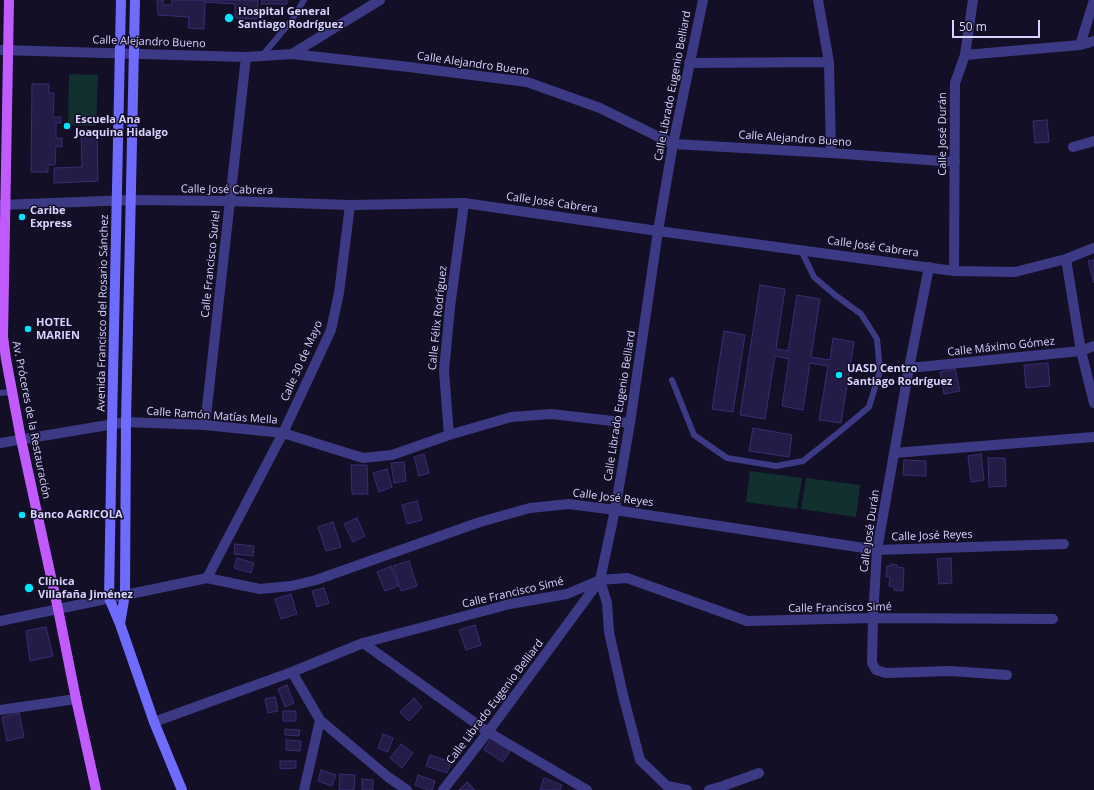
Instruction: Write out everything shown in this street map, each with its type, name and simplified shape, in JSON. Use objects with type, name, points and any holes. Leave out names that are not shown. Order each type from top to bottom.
[{"type":"main road","name":"Av. Próceres de la Restauración","points":[[9,0],[4,50],[3,359],[12,392],[96,790]]},
{"type":"main road","name":"Avenida Francisco del Rosario Sánchez","points":[[121,0],[109,598],[120,624],[154,722],[182,790]]},
{"type":"main road","name":"Avenida Francisco del Rosario Sánchez","points":[[120,624],[125,594],[126,422],[135,0]]},
{"type":"street","points":[[292,54],[380,0]]},
{"type":"street","name":"Calle Librado Eugenio Belliard","points":[[442,790],[488,732],[600,580],[615,510],[630,423],[658,231],[673,144],[703,0]]},
{"type":"street","points":[[818,0],[829,62],[830,153]]},
{"type":"street","name":"Calle José Durán","points":[[954,271],[955,83],[965,55],[973,0]]},
{"type":"street","points":[[1080,45],[1094,0]]},
{"type":"street","points":[[965,55],[1080,45],[1094,41]]},
{"type":"street","name":"Calle Alejandro Bueno","points":[[4,50],[246,57],[292,54],[527,82],[600,108],[673,144],[955,162]]},
{"type":"street","name":"Calle Francisco Suriel","points":[[205,425],[246,57]]},
{"type":"street","points":[[689,63],[829,62]]},
{"type":"street","points":[[1073,147],[1094,141]]},
{"type":"street","name":"Calle José Cabrera","points":[[3,204],[118,200],[230,201],[350,205],[464,203],[954,271],[1015,272],[1066,260],[1094,248]]},
{"type":"street","name":"Calle Félix Rodríguez","points":[[449,435],[444,371],[450,308],[464,203]]},
{"type":"street","name":"Calle 30 de Mayo","points":[[207,578],[283,433],[331,330],[340,293],[350,205]]},
{"type":"street","points":[[1066,260],[1081,351],[1094,402]]},
{"type":"street","name":"Calle José Durán","points":[[928,267],[877,550],[872,662],[876,670],[886,673],[950,671],[1007,675]]},
{"type":"street","name":"Calle Máximo Gómez","points":[[909,368],[1081,351],[1094,346]]},
{"type":"street","name":"Calle Ramón Matías Mella","points":[[0,443],[126,422],[205,425],[283,433],[363,458],[392,455],[449,435],[510,417],[551,414],[630,423]]},
{"type":"street","points":[[894,453],[1094,437]]},
{"type":"street","name":"Calle José Reyes","points":[[0,621],[207,578],[260,589],[291,586],[316,580],[480,522],[530,508],[569,504],[877,550],[1064,544]]},
{"type":"street","name":"Calle Francisco Simé","points":[[154,722],[292,672],[363,642],[510,604],[568,594],[600,580],[627,578],[747,621],[873,618],[1053,619]]},
{"type":"street","points":[[600,580],[607,603],[610,640],[640,760],[667,786],[686,790]]},
{"type":"street","points":[[363,642],[488,732],[587,790]]},
{"type":"street","points":[[292,672],[320,720],[388,777],[407,790]]},
{"type":"street","points":[[0,710],[76,699]]},
{"type":"street","points":[[304,790],[320,720]]},
{"type":"street","points":[[709,790],[759,773]]},
{"type":"lane","points":[[262,56],[292,20],[304,0]]},
{"type":"lane","points":[[672,380],[694,435],[727,458],[776,466],[803,461],[869,407],[880,371],[877,339],[861,314],[814,277],[801,250]]},
{"type":"lane","points":[[0,393],[12,392]]},
{"type":"green space","points":[[69,74],[98,75],[96,126],[68,125]]},
{"type":"green space","points":[[750,471],[802,478],[797,509],[746,502]]},
{"type":"green space","points":[[806,478],[860,485],[856,517],[801,509]]},
{"type":"building","points":[[157,0],[163,0],[163,5],[172,5],[172,0],[258,0],[257,19],[235,18],[235,4],[205,2],[204,29],[188,28],[189,17],[158,15]]},
{"type":"building","points":[[262,0],[287,0],[287,4],[261,4]]},
{"type":"building","points":[[32,84],[49,84],[49,93],[54,93],[53,117],[61,117],[61,123],[56,123],[56,138],[62,138],[62,147],[56,146],[55,165],[48,165],[48,172],[31,172]]},
{"type":"building","points":[[1047,120],[1049,142],[1035,143],[1033,121]]},
{"type":"building","points":[[97,131],[98,181],[54,183],[54,168],[82,167],[81,132]]},
{"type":"building","points":[[1094,260],[1094,283],[1088,261]]},
{"type":"building","points":[[760,285],[785,289],[776,349],[788,351],[797,295],[820,299],[811,357],[830,360],[833,338],[854,342],[841,423],[819,420],[828,366],[810,363],[803,410],[782,406],[789,359],[775,356],[765,419],[740,415]]},
{"type":"building","points":[[724,331],[745,335],[733,412],[712,409]]},
{"type":"building","points":[[1048,363],[1050,386],[1026,388],[1024,365]]},
{"type":"building","points":[[955,369],[960,391],[944,394],[940,372]]},
{"type":"building","points":[[753,428],[792,435],[789,457],[749,451]]},
{"type":"building","points":[[424,454],[429,473],[419,476],[414,457]]},
{"type":"building","points":[[981,454],[984,480],[971,482],[968,456]]},
{"type":"building","points":[[988,458],[1005,458],[1006,486],[989,487]]},
{"type":"building","points":[[904,460],[926,461],[926,476],[903,475]]},
{"type":"building","points":[[404,462],[406,481],[394,483],[391,463]]},
{"type":"building","points":[[351,465],[367,465],[368,494],[352,494]]},
{"type":"building","points":[[387,469],[392,487],[379,492],[373,473]]},
{"type":"building","points":[[417,501],[422,520],[407,524],[402,505]]},
{"type":"building","points":[[357,518],[365,536],[353,542],[344,524]]},
{"type":"building","points":[[333,522],[341,547],[326,551],[318,527]]},
{"type":"building","points":[[235,544],[254,546],[253,556],[234,554]]},
{"type":"building","points":[[237,558],[254,563],[251,573],[234,568]]},
{"type":"building","points":[[951,558],[952,583],[939,584],[937,559]]},
{"type":"building","points":[[409,561],[417,586],[401,591],[393,566]]},
{"type":"building","points":[[891,564],[904,568],[903,591],[894,590],[894,587],[889,586],[890,577],[886,577],[887,566],[891,566]]},
{"type":"building","points":[[391,566],[398,586],[385,591],[377,572]]},
{"type":"building","points":[[324,588],[329,603],[317,607],[312,591]]},
{"type":"building","points":[[291,594],[297,614],[281,619],[275,599]]},
{"type":"building","points":[[475,625],[481,645],[466,650],[459,630]]},
{"type":"building","points":[[46,627],[53,656],[30,661],[26,631]]},
{"type":"building","points":[[287,685],[294,703],[285,707],[278,689]]},
{"type":"building","points":[[275,697],[278,711],[268,713],[265,699]]},
{"type":"building","points":[[414,698],[422,707],[409,721],[400,712]]},
{"type":"building","points":[[283,711],[296,711],[296,721],[283,721]]},
{"type":"building","points":[[19,713],[24,737],[7,741],[2,717]]},
{"type":"building","points":[[285,729],[300,730],[299,736],[285,735]]},
{"type":"building","points":[[383,734],[393,738],[388,752],[378,748]]},
{"type":"building","points":[[491,738],[510,751],[503,762],[484,750]]},
{"type":"building","points":[[286,740],[301,741],[300,751],[286,750]]},
{"type":"building","points":[[401,744],[413,753],[402,768],[390,758]]},
{"type":"building","points":[[430,755],[451,762],[447,773],[426,766]]},
{"type":"building","points":[[280,761],[296,761],[296,768],[280,769]]},
{"type":"building","points":[[321,770],[336,775],[332,786],[318,781]]},
{"type":"building","points":[[340,774],[355,775],[354,790],[339,790]]},
{"type":"building","points":[[418,775],[435,781],[432,790],[415,785]]},
{"type":"building","points":[[544,778],[562,785],[560,790],[540,790]]},
{"type":"building","points":[[362,779],[373,780],[373,790],[362,790]]},
{"type":"building","points":[[467,782],[475,790],[459,790]]},
{"type":"place","name":"Hospital General Santiago Rodríguez","points":[[229,18]]},
{"type":"place","name":"Escuela Ana Joaquina Hidalgo","points":[[67,126]]},
{"type":"place","name":"Caribe Express","points":[[22,217]]},
{"type":"place","name":"HOTEL MARIEN","points":[[28,329]]},
{"type":"place","name":"UASD Centro Santiago Rodríguez","points":[[839,375]]},
{"type":"place","name":"Banco AGRICOLA","points":[[22,515]]},
{"type":"place","name":"Clínica Villafaña Jiménez","points":[[29,588]]}]
